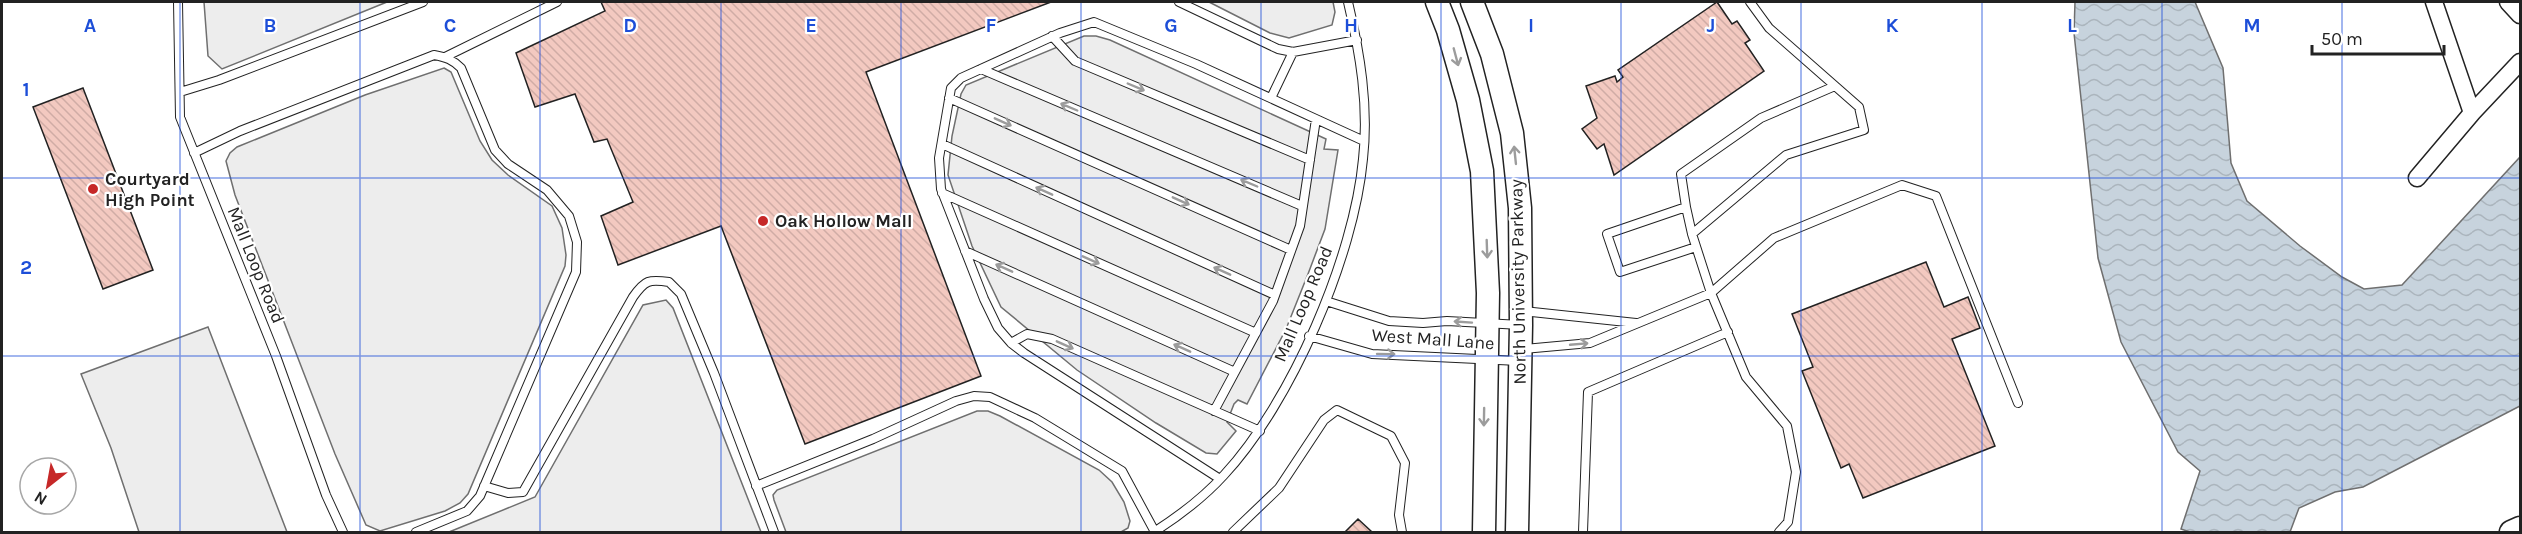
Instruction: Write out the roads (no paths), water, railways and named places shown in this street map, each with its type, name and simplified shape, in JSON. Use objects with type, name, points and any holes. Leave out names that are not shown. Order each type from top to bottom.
[{"type":"main road","name":"North University Parkway","points":[[1437,2],[1448,30],[1468,100],[1482,171],[1487,242],[1484,532]]},
{"type":"main road","name":"North University Parkway","points":[[1472,2],[1492,54],[1512,133],[1520,208],[1521,318],[1516,532]]},
{"type":"main road","points":[[2511,532],[2520,528]]},
{"type":"street","points":[[2434,2],[2472,113]]},
{"type":"street","points":[[2508,2],[2520,15]]},
{"type":"street","points":[[2417,178],[2472,113],[2520,62]]},
{"type":"lane","name":"Mall Loop Road","points":[[178,2],[180,117],[276,356],[327,495],[344,532]]},
{"type":"lane","points":[[180,92],[219,80],[423,2]]},
{"type":"lane","points":[[445,57],[557,2]]},
{"type":"lane","points":[[1179,2],[1278,49],[1293,52],[1357,40]]},
{"type":"lane","name":"Mall Loop Road","points":[[1155,532],[1220,479],[1260,431],[1285,389],[1326,301],[1353,217],[1361,180],[1364,141],[1365,110],[1357,40],[1348,2]]},
{"type":"lane","points":[[1692,234],[1786,155],[1864,130],[1859,107],[1769,28],[1750,2]]},
{"type":"lane","points":[[1220,479],[1011,344],[998,328],[984,299],[942,193],[939,179],[951,88],[961,78],[1052,36],[1094,22],[1146,42],[1364,141]]},
{"type":"lane","points":[[1052,36],[1075,61],[1310,160]]},
{"type":"lane","points":[[1271,98],[1293,52]]},
{"type":"lane","points":[[194,153],[240,131],[434,55],[453,60],[461,68],[495,150],[507,164],[547,190],[569,216],[578,242],[576,272],[480,496],[466,511],[416,532]]},
{"type":"lane","points":[[981,69],[1302,206]]},
{"type":"lane","points":[[1779,532],[1788,522],[1796,472],[1787,426],[1746,377],[1696,247],[1681,174],[1761,118],[1835,86]]},
{"type":"lane","points":[[949,98],[1291,250]]},
{"type":"lane","points":[[1214,411],[1275,295],[1291,250],[1299,226],[1316,119]]},
{"type":"lane","points":[[942,144],[1275,295]]},
{"type":"lane","name":"West Mall Lane","points":[[1309,336],[1372,354],[1485,359],[1590,343],[1712,293],[1774,238],[1902,185],[1936,196],[2018,403]]},
{"type":"lane","points":[[942,193],[1256,333]]},
{"type":"lane","points":[[1686,207],[1607,234],[1620,272],[1696,247]]},
{"type":"lane","points":[[965,251],[1235,372]]},
{"type":"lane","points":[[484,486],[508,493],[523,492],[633,297],[640,286],[652,279],[669,282],[681,294],[714,373],[774,532]]},
{"type":"lane","name":"West Mall Lane","points":[[1326,301],[1389,321],[1487,324],[1521,318],[1639,323]]},
{"type":"lane","points":[[1583,532],[1588,392],[1728,332]]},
{"type":"lane","points":[[1011,344],[1027,334],[1039,335],[1260,431]]},
{"type":"lane","points":[[756,486],[873,439],[956,401],[974,396],[990,397],[1035,418],[1122,471],[1155,532]]},
{"type":"lane","points":[[1233,532],[1279,488],[1324,420],[1337,410],[1390,436],[1405,463],[1399,515],[1402,532]]},
{"type":"water","points":[[2075,2],[2195,2],[2223,68],[2231,163],[2247,201],[2300,246],[2342,277],[2364,289],[2402,285],[2520,157],[2520,406],[2363,487],[2335,492],[2299,508],[2290,532],[2190,532],[2181,529],[2200,471],[2178,452],[2121,342],[2098,258],[2074,33]]},
{"type":"place","name":"Courtyard High Point","points":[[93,189]]},
{"type":"place","name":"Oak Hollow Mall","points":[[763,221]]}]
